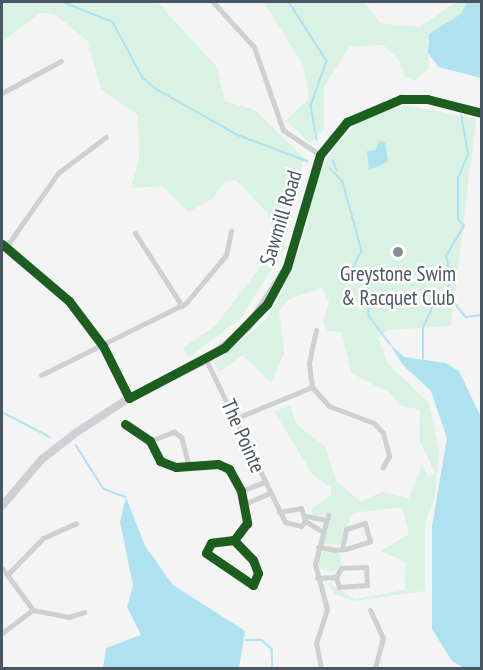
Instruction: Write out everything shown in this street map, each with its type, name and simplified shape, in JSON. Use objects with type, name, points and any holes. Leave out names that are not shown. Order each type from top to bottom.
[{"type":"street","points":[[213,2],[254,47],[283,130],[321,155]]},
{"type":"street","points":[[2,93],[61,61]]},
{"type":"street","name":"Sawmill Road","points":[[2,506],[42,459],[129,398],[206,360],[267,304],[287,267],[321,155],[347,122],[390,101],[427,99],[482,113]]},
{"type":"street","points":[[106,137],[58,173],[4,246],[69,301],[103,346],[129,398]]},
{"type":"street","points":[[41,375],[182,306],[215,273],[232,244],[231,231]]},
{"type":"street","points":[[135,233],[182,306]]},
{"type":"street","points":[[316,330],[309,363],[312,387],[329,406],[374,423],[383,433],[389,456],[383,467]]},
{"type":"street","name":"The Pointe","points":[[206,360],[239,417],[264,482],[279,512]]},
{"type":"street","points":[[239,417],[312,387]]},
{"type":"street","points":[[125,424],[150,441],[160,460],[189,466],[218,464],[229,470],[241,491],[247,523],[234,540],[210,543],[206,553],[253,585],[258,573],[253,560],[234,540]]},
{"type":"street","points":[[150,441],[174,432],[181,436],[189,466]]},
{"type":"street","points":[[241,491],[264,482]]},
{"type":"street","points":[[244,504],[270,493]]},
{"type":"street","points":[[321,669],[315,651],[327,609],[317,578],[318,547],[323,532],[327,517],[306,518],[293,526],[279,512],[292,506],[306,518],[323,532]]},
{"type":"street","points":[[318,547],[342,549],[370,541],[365,523],[346,529],[342,549]]},
{"type":"street","points":[[8,574],[43,538],[76,524]]},
{"type":"street","points":[[366,567],[367,585],[339,587],[336,577],[341,568],[366,567]]},
{"type":"street","points":[[2,568],[33,610],[68,617],[84,612]]},
{"type":"street","points":[[317,578],[336,577]]},
{"type":"street","points":[[2,633],[33,610]]},
{"type":"street","points":[[370,610],[384,650],[375,669]]},
{"type":"street","points":[[374,616],[381,611]]},
{"type":"green space","points":[[2,2],[157,2],[216,66],[225,101],[255,110],[304,158],[283,251],[240,319],[189,357],[183,348],[215,326],[265,261],[277,235],[267,212],[236,180],[225,182],[212,199],[188,212],[162,186],[131,188],[139,160],[138,115],[101,89],[87,40],[54,14],[40,13],[2,42]]},
{"type":"green space","points":[[264,2],[364,2],[380,23],[420,27],[456,2],[467,2],[461,14],[427,40],[429,68],[415,81],[405,77],[399,60],[383,45],[349,47],[324,87],[324,130],[310,143],[286,120],[309,99],[304,67]]},
{"type":"green space","name":"Greystone Swim & Racquet Club","points":[[405,105],[476,119],[451,326],[388,330],[378,338],[388,364],[429,403],[439,450],[435,496],[425,523],[425,591],[353,601],[336,595],[324,580],[355,599],[405,590],[406,562],[381,551],[409,534],[402,507],[353,513],[340,545],[323,544],[331,514],[314,516],[310,510],[331,495],[331,488],[312,474],[274,411],[290,405],[297,425],[325,446],[336,481],[361,502],[381,492],[409,498],[422,465],[429,477],[435,473],[419,439],[420,410],[400,405],[390,393],[351,373],[342,332],[328,331],[323,323],[329,302],[322,288],[289,299],[279,311],[284,354],[271,383],[243,355],[219,372],[214,363],[265,321],[280,296],[302,243],[317,179],[336,144],[362,119]]},
{"type":"green space","points":[[326,550],[334,550],[341,557],[341,565],[334,572],[326,572],[319,565],[319,557]]},
{"type":"water","points":[[467,2],[481,2],[481,78],[439,67],[428,53],[429,34],[461,14]]},
{"type":"water","points":[[379,141],[385,142],[388,162],[369,170],[367,151],[376,150]]},
{"type":"water","points":[[390,344],[404,357],[445,363],[459,371],[481,417],[481,668],[464,668],[452,661],[432,629],[432,526],[447,438],[431,391],[402,364]]},
{"type":"water","points":[[126,497],[145,546],[173,585],[245,631],[239,668],[103,668],[106,648],[141,635],[127,607],[133,585],[120,522]]},
{"type":"waterway","points":[[63,2],[113,22],[143,78],[158,90],[238,135],[307,161]]},
{"type":"waterway","points":[[289,2],[327,61],[311,106],[317,139]]},
{"type":"waterway","points":[[423,359],[423,327],[438,296],[447,292],[451,279],[446,256],[464,226],[458,219],[458,178],[468,154],[461,116]]},
{"type":"waterway","points":[[333,160],[337,170]]},
{"type":"waterway","points":[[330,168],[343,182],[362,251],[354,267],[368,284],[369,316],[390,344]]},
{"type":"waterway","points":[[447,293],[466,317],[482,315]]},
{"type":"waterway","points":[[2,412],[50,437]]},
{"type":"waterway","points":[[76,445],[104,489],[126,497]]},
{"type":"waterway","points":[[246,640],[262,640],[272,649],[273,668]]},
{"type":"cycle path","points":[[2,244],[69,301],[103,346],[129,398],[224,348],[267,304],[287,267],[320,155],[347,122],[401,99],[427,99],[482,113]]},
{"type":"cycle path","points":[[125,424],[150,441],[160,461],[176,467],[218,464],[229,469],[241,491],[247,523],[234,540],[211,543],[206,553],[253,585],[258,573],[253,560],[234,540]]},
{"type":"place","name":"Greystone Swim & Racquet Club","points":[[398,252]]}]
